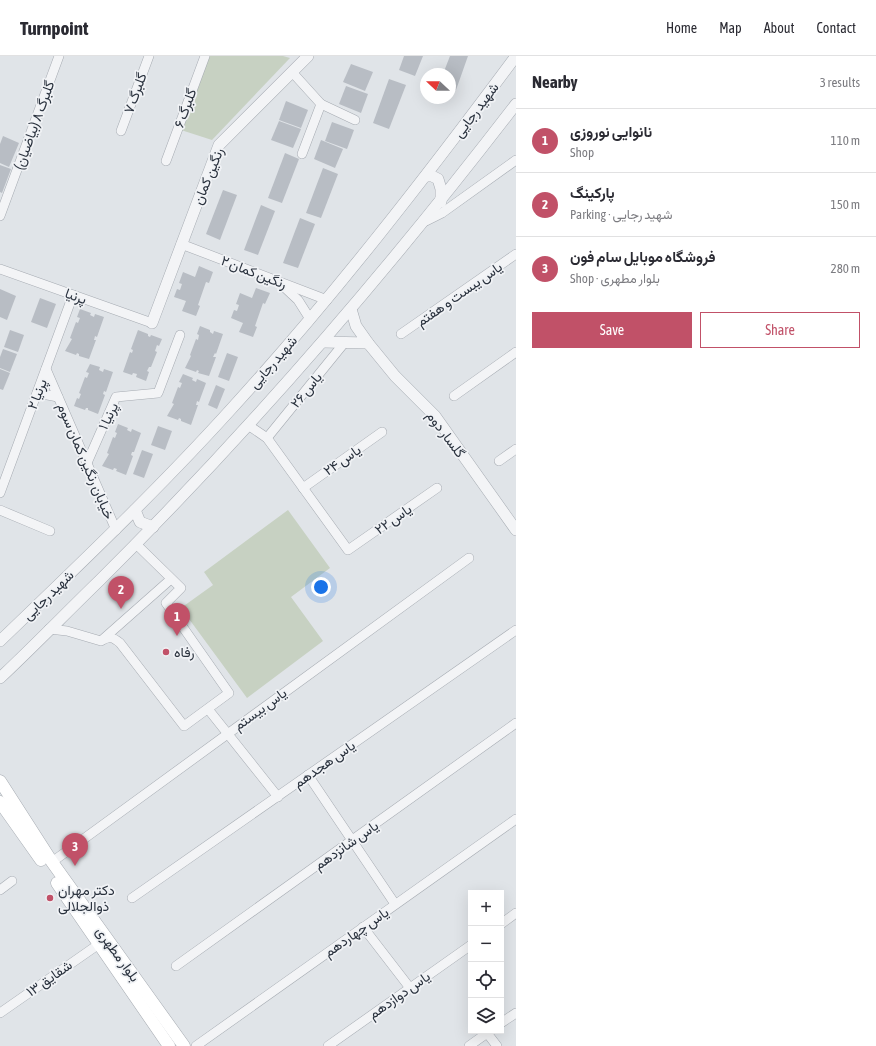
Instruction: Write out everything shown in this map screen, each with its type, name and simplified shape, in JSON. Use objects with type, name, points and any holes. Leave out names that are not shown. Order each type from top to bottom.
[{"type":"main road","name":"بلوار مطهری","points":[[0,781],[52,862],[184,1046]]},
{"type":"main road","name":"بلوار مطهری","points":[[0,802],[169,1046]]},
{"type":"street","name":"گلبرگ ۸ (بیاضیان)","points":[[0,216],[2,201],[59,56]]},
{"type":"street","name":"گلبرگ ۷","points":[[121,131],[148,56]]},
{"type":"street","name":"گلبرگ ۶","points":[[166,161],[205,56]]},
{"type":"street","name":"شهید رجایی","points":[[0,641],[116,530],[232,408],[327,300],[426,176],[516,56]]},
{"type":"street","name":"رنگین کمان","points":[[152,323],[219,145],[292,72],[304,57]]},
{"type":"street","points":[[292,72],[321,104],[355,120]]},
{"type":"street","points":[[302,154],[321,104]]},
{"type":"street","name":"شهید رجایی","points":[[0,678],[5,667],[49,630],[153,527],[323,342],[426,221],[516,104]]},
{"type":"street","points":[[426,221],[442,213],[516,160]]},
{"type":"street","points":[[426,176],[432,176],[438,180],[441,189],[441,202]]},
{"type":"street","name":"رنگین کمان ۲","points":[[182,244],[327,300]]},
{"type":"street","name":"یاس یبست و هفتم","points":[[401,334],[516,254]]},
{"type":"street","name":"پرنیا","points":[[0,269],[152,323]]},
{"type":"street","points":[[278,281],[298,300],[310,319]]},
{"type":"street","name":"پرنیا ۲","points":[[0,492],[73,295]]},
{"type":"street","name":"گلسار دوم","points":[[351,309],[356,326],[368,343],[395,376],[435,416],[516,530]]},
{"type":"street","name":"پرنیا ۱","points":[[86,463],[116,397],[158,393],[180,335]]},
{"type":"street","points":[[323,342],[368,343]]},
{"type":"street","name":"یاس ۲۶","points":[[267,438],[345,342]]},
{"type":"street","points":[[454,396],[516,352]]},
{"type":"street","name":"خیابان رنگین کمان سوم","points":[[46,369],[116,530]]},
{"type":"street","points":[[37,393],[58,397]]},
{"type":"street","points":[[248,425],[267,438],[303,488]]},
{"type":"street","name":"یاس ۲۴","points":[[303,488],[382,432]]},
{"type":"street","points":[[499,461],[516,449]]},
{"type":"street","name":"یاس ۲۲","points":[[303,488],[348,550],[437,488]]},
{"type":"street","points":[[0,510],[50,531]]},
{"type":"street","points":[[135,510],[140,522],[153,527]]},
{"type":"street","points":[[49,630],[67,631],[101,641],[106,638],[114,638],[120,643],[184,726],[229,693],[166,603],[181,588],[136,544]]},
{"type":"street","name":"یاس بیستم","points":[[52,862],[469,558]]},
{"type":"street","points":[[101,641],[171,579]]},
{"type":"street","name":"یاس هجدهم","points":[[132,898],[516,630]]},
{"type":"street","points":[[208,709],[226,734],[278,796]]},
{"type":"street","name":"یاس شانزدهم","points":[[176,966],[516,723]]},
{"type":"street","points":[[308,775],[395,904]]},
{"type":"street","name":"یاس چهاردهم","points":[[196,1046],[516,819]]},
{"type":"street","points":[[0,890],[12,881]]},
{"type":"street","points":[[504,922],[516,913]]},
{"type":"street","points":[[363,927],[410,988]]},
{"type":"street","name":"شقایق ۱۳","points":[[0,1013],[99,944]]},
{"type":"street","name":"یاس دوازدهم","points":[[328,1046],[468,947]]},
{"type":"street","points":[[504,1021],[516,1013]]},
{"type":"street","points":[[469,1046],[486,1034]]},
{"type":"street","points":[[490,1034],[497,1046]]},
{"type":"green space","points":[[208,56],[283,56],[290,58],[212,140],[181,130]]},
{"type":"green space","points":[[288,510],[330,568],[291,597],[323,641],[247,698],[181,608],[213,585],[204,572]]},
{"type":"building","points":[[404,56],[423,56],[415,76],[399,70]]},
{"type":"building","points":[[450,56],[468,56],[456,90],[456,68],[445,68]]},
{"type":"building","points":[[351,64],[373,72],[365,91],[343,82]]},
{"type":"building","points":[[389,79],[406,85],[389,129],[373,123]]},
{"type":"building","points":[[346,86],[368,94],[361,113],[339,104]]},
{"type":"building","points":[[286,101],[308,110],[301,128],[279,120]]},
{"type":"building","points":[[279,121],[301,129],[293,148],[271,140]]},
{"type":"building","points":[[332,122],[354,130],[347,149],[325,141]]},
{"type":"building","points":[[3,136],[19,143],[9,167],[0,163],[0,144]]},
{"type":"building","points":[[321,140],[343,149],[335,168],[314,159]]},
{"type":"building","points":[[285,153],[299,159],[282,203],[268,198]]},
{"type":"building","points":[[0,165],[11,169],[2,193],[0,192]]},
{"type":"building","points":[[323,168],[338,174],[321,218],[306,213]]},
{"type":"building","points":[[223,190],[237,195],[220,240],[206,234]]},
{"type":"building","points":[[261,205],[275,211],[258,255],[244,250]]},
{"type":"building","points":[[300,218],[315,224],[298,268],[283,263]]},
{"type":"building","points":[[199,266],[213,272],[209,283],[206,282],[196,316],[182,311],[186,301],[174,297],[177,289],[180,290],[182,284],[179,283],[183,272],[195,277]]},
{"type":"building","points":[[256,288],[270,293],[265,304],[263,303],[253,337],[239,332],[243,323],[231,318],[234,310],[237,311],[239,305],[236,304],[240,293],[252,298]]},
{"type":"building","points":[[0,289],[16,296],[7,320],[0,317]]},
{"type":"building","points":[[40,298],[56,304],[47,328],[31,322]]},
{"type":"building","points":[[80,309],[91,313],[90,315],[94,317],[95,314],[104,317],[97,337],[95,336],[94,340],[96,340],[89,359],[79,356],[77,353],[76,355],[65,351],[72,339],[70,338],[76,322],[78,323],[80,318],[77,317]]},
{"type":"building","points":[[200,326],[210,330],[213,334],[214,331],[223,334],[216,354],[215,353],[213,357],[216,357],[209,376],[198,373],[199,371],[197,370],[196,372],[185,368],[191,356],[190,355],[196,339],[198,340],[199,335],[197,334]]},
{"type":"building","points":[[10,330],[24,335],[18,352],[4,347]]},
{"type":"building","points":[[138,330],[148,334],[150,337],[151,335],[162,339],[159,346],[157,345],[155,351],[157,352],[151,367],[149,367],[147,371],[149,372],[146,381],[136,377],[137,374],[133,373],[132,375],[123,372],[130,352],[132,353],[133,350],[131,349]]},
{"type":"building","points":[[3,349],[17,354],[10,372],[0,368],[0,357]]},
{"type":"building","points":[[227,353],[238,357],[229,381],[218,377]]},
{"type":"building","points":[[90,364],[100,367],[99,370],[103,372],[104,369],[113,372],[106,392],[104,391],[103,394],[105,395],[98,414],[88,410],[88,408],[85,410],[74,406],[77,398],[79,399],[81,394],[79,393],[85,377],[87,378],[89,373],[86,372]]},
{"type":"building","points":[[0,369],[10,373],[3,390],[0,389]]},
{"type":"building","points":[[183,374],[193,378],[192,380],[196,382],[197,379],[206,383],[199,402],[197,401],[196,405],[198,405],[191,425],[181,421],[179,418],[178,420],[167,416],[174,404],[172,403],[178,387],[180,388],[182,383],[179,382]]},
{"type":"building","points":[[216,385],[225,389],[217,409],[208,405]]},
{"type":"building","points":[[118,424],[128,428],[127,430],[131,432],[132,429],[141,433],[134,452],[132,452],[131,455],[133,456],[126,475],[116,471],[117,469],[114,468],[113,470],[102,466],[109,454],[107,453],[113,437],[115,438],[117,433],[115,432]]},
{"type":"building","points":[[158,426],[172,431],[165,450],[151,445]]},
{"type":"building","points":[[142,450],[153,454],[144,478],[133,474]]},
{"type":"place","name":"پارکینگ","points":[[121,609]]},
{"type":"place","name":"نانوایی نوروزی","points":[[177,636]]},
{"type":"place","name":"رفاه","points":[[166,652]]},
{"type":"place","name":"فروشگاه موبایل سام فون","points":[[75,866]]},
{"type":"place","name":"دکتر مهران ذوالجلالی","points":[[50,898]]}]
